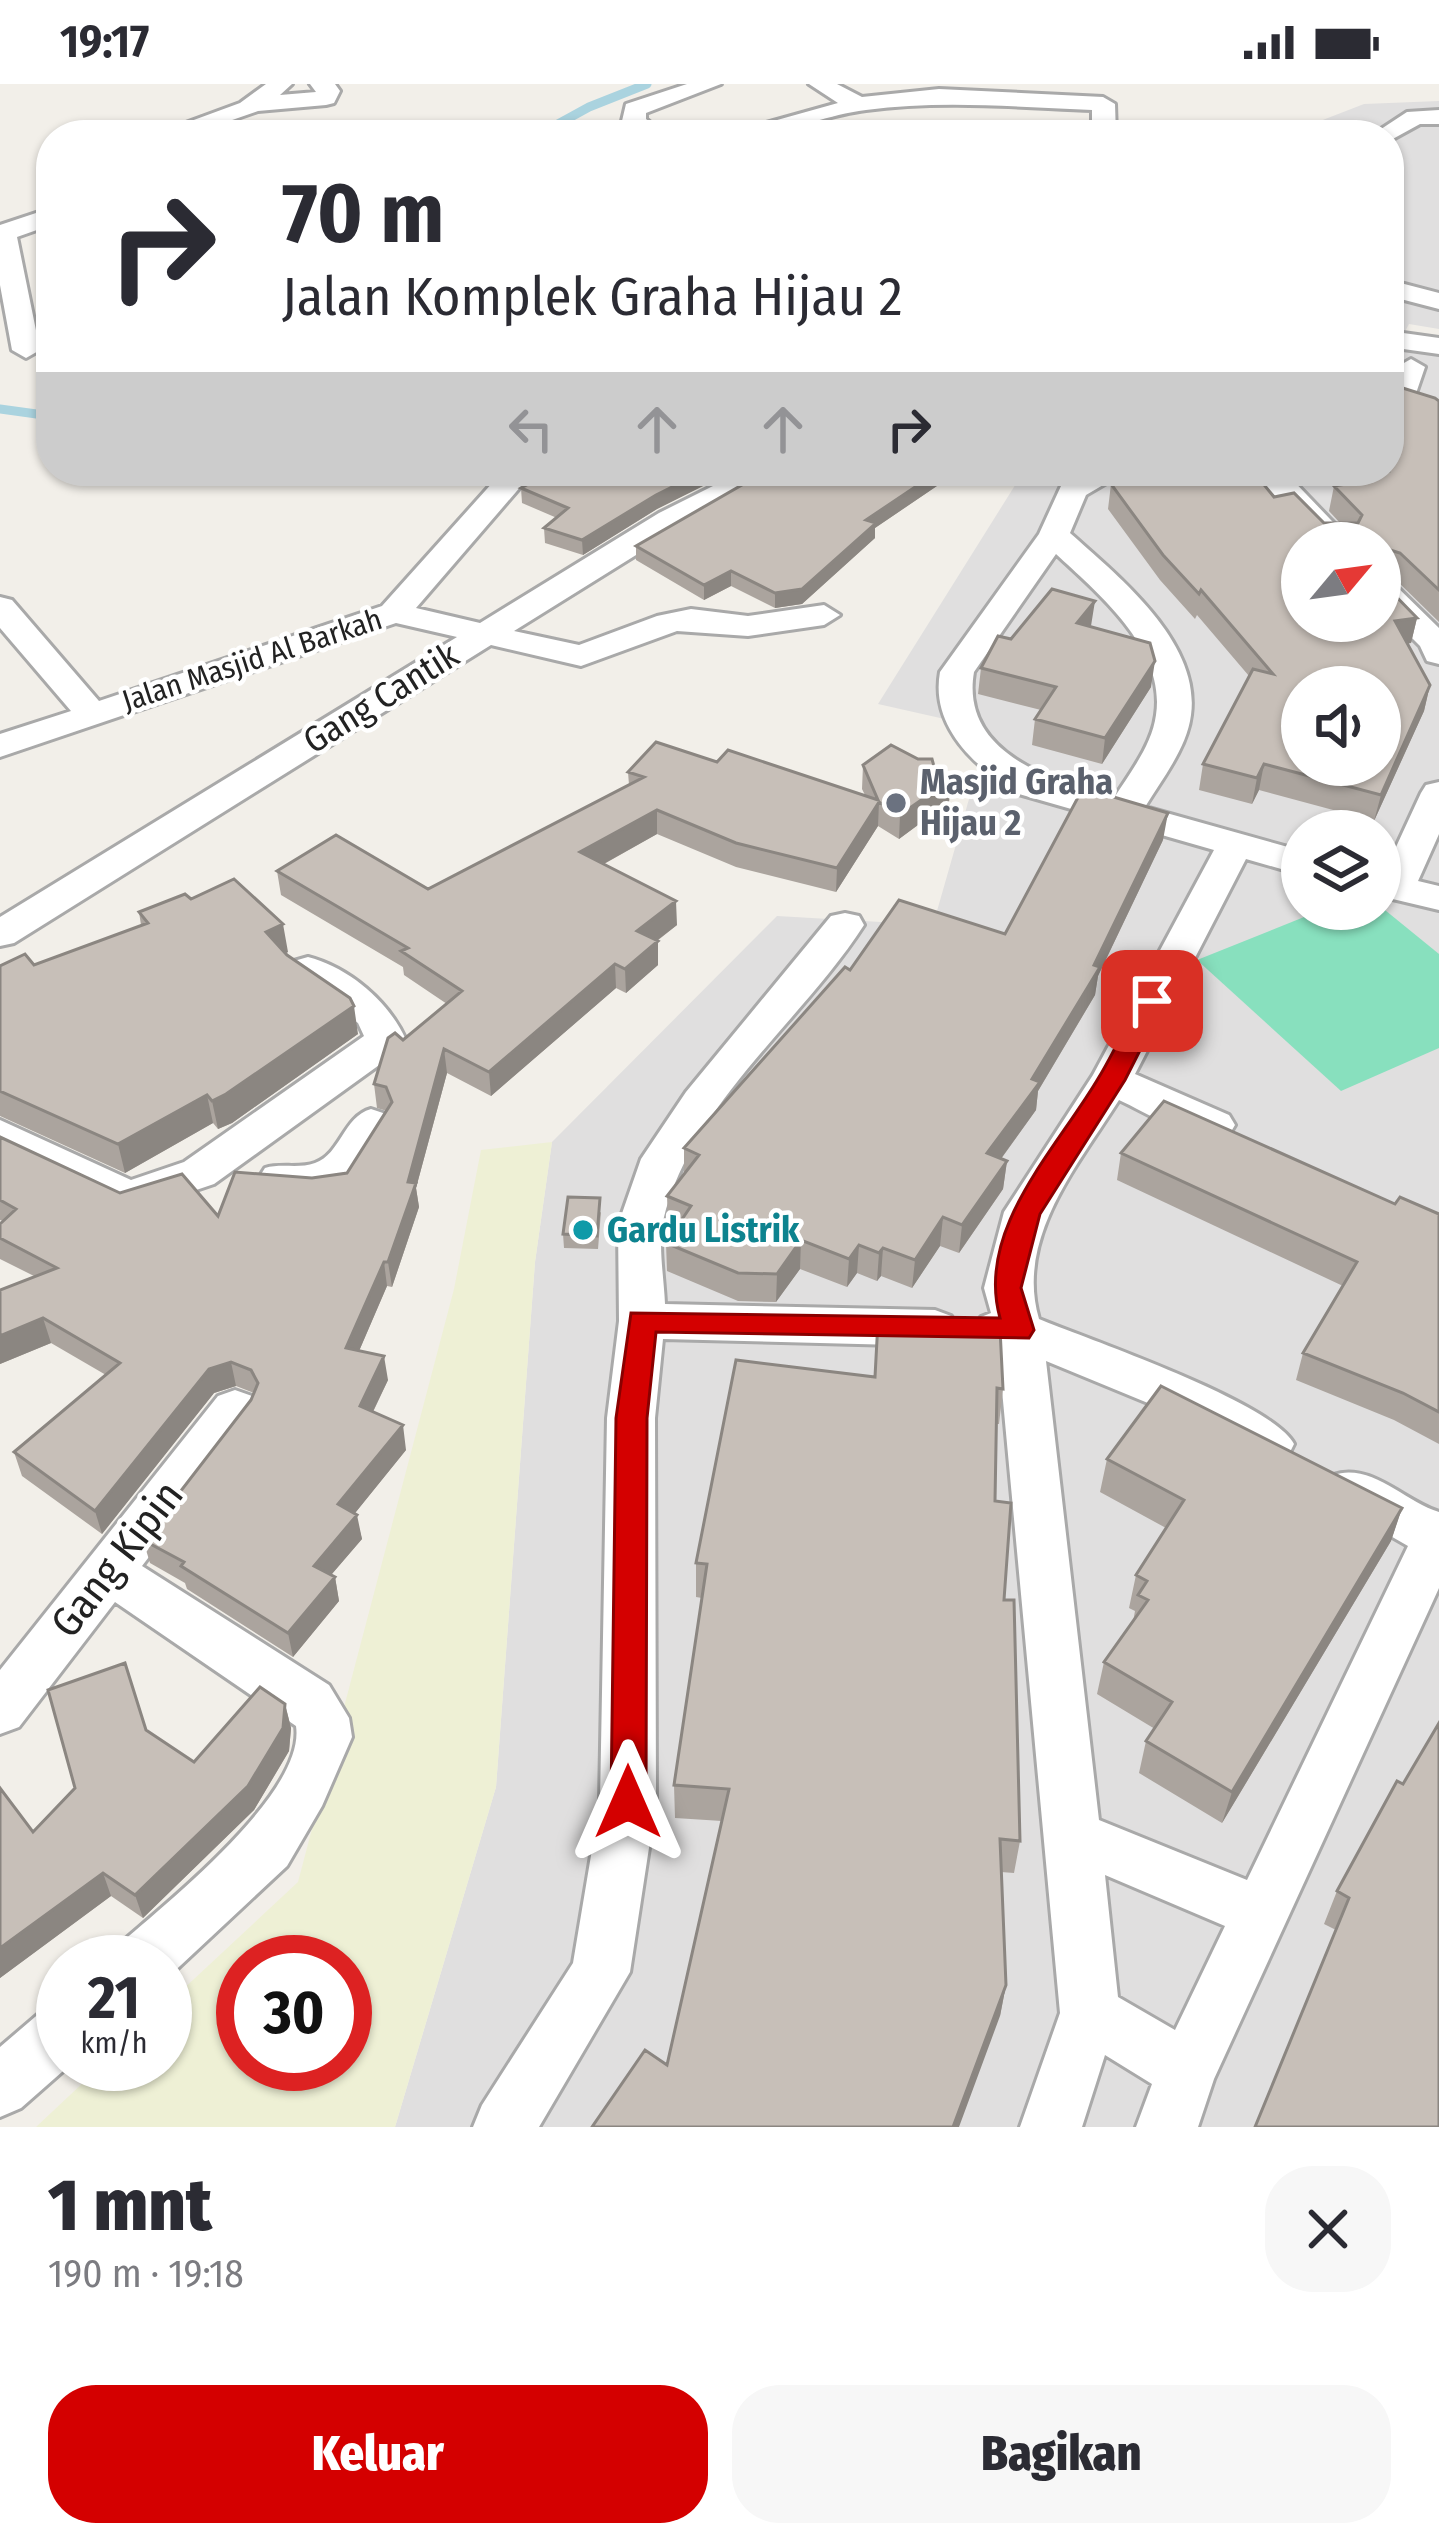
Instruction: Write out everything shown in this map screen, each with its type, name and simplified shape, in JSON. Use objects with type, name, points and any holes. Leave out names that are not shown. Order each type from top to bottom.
[{"type":"street","points":[[208,120],[253,104],[281,84]]},
{"type":"street","points":[[253,104],[304,104],[326,98],[329,92],[321,84]]},
{"type":"street","points":[[820,84],[858,104]]},
{"type":"street","points":[[634,120],[634,109],[700,85]]},
{"type":"street","points":[[802,120],[858,104],[926,96],[1100,94]]},
{"type":"street","points":[[1404,123],[1415,117],[1439,117]]},
{"type":"street","points":[[26,350],[2,233],[36,222]]},
{"type":"street","points":[[1404,292],[1439,301]]},
{"type":"street","points":[[1404,341],[1439,346]]},
{"type":"street","points":[[1404,382],[1412,367]]},
{"type":"street","points":[[1404,400],[1439,411]]},
{"type":"street","name":"Jalan Masjid Al Barkah","points":[[0,746],[394,613],[506,486]]},
{"type":"street","name":"Gang Cantik","points":[[0,934],[670,520],[737,486]]},
{"type":"street","points":[[1078,486],[1054,536],[957,672],[953,694],[970,734],[1003,769],[1032,786],[1281,857]]},
{"type":"street","points":[[1282,486],[1317,522]]},
{"type":"street","points":[[1054,536],[1142,625],[1175,692],[1167,736],[1123,813]]},
{"type":"street","points":[[0,608],[91,713]]},
{"type":"street","points":[[1401,611],[1439,654]]},
{"type":"street","points":[[394,613],[581,656],[691,619],[748,626],[824,615]]},
{"type":"street","points":[[1401,862],[1439,793]]},
{"type":"street","points":[[1051,2127],[1090,2014],[1041,1506],[1019,1330],[1006,1288],[1026,1212],[1111,1080],[1234,844]]},
{"type":"street","points":[[1401,889],[1439,898]]},
{"type":"street","points":[[504,2127],[602,1972],[628,1802],[632,1418],[642,1321],[640,1225],[663,1159],[701,1102],[844,926]]},
{"type":"street","points":[[0,1135],[128,1198],[199,1173],[386,1040],[375,1015],[308,970]]},
{"type":"street","points":[[1111,1080],[1242,1137]]},
{"type":"street","points":[[199,1173],[317,1182],[333,1176],[371,1124]]},
{"type":"street","points":[[642,1321],[1019,1330],[1195,1402],[1438,1535],[1187,2071],[1167,2127]]},
{"type":"street","name":"Gang Kipin","points":[[0,1710],[235,1409]]},
{"type":"street","points":[[110,1571],[300,1694],[322,1718],[325,1737],[303,1788],[267,1848],[172,1935]]},
{"type":"street","points":[[1071,1835],[1261,1912]]},
{"type":"street","points":[[1090,2014],[1187,2071]]},
{"type":"street","points":[[0,2087],[36,2056]]},
{"type":"shaded area","points":[[1439,101],[1439,329],[1409,324],[1404,333],[1404,120],[1323,120],[1364,104]]},
{"type":"shaded area","points":[[1404,342],[1439,346],[1439,2127],[395,2127],[496,1787],[535,1262],[552,1142],[777,916],[933,925],[989,729],[878,704],[1015,486],[1404,486]]},
{"type":"green space","points":[[1401,923],[1439,954],[1439,1048],[1341,1091],[1197,960],[1281,926],[1281,930],[1401,930]]},
{"type":"green space","points":[[552,1142],[535,1262],[496,1787],[395,2127],[36,2127],[74,2091],[192,2091],[192,1981],[216,1958],[216,2091],[372,2091],[372,1935],[241,1935],[298,1882],[454,1289],[481,1150]]},
{"type":"building","points":[[1404,388],[1435,398],[1439,401],[1439,590],[1401,554],[1401,522],[1358,522],[1362,515],[1334,486],[1404,486]]},
{"type":"building","points":[[674,486],[582,540],[544,528],[568,508],[521,488]]},
{"type":"building","points":[[740,486],[917,486],[866,520],[876,523],[802,589],[775,593],[731,571],[704,585],[636,546]]},
{"type":"building","points":[[1112,486],[1265,486],[1274,497],[1294,493],[1323,522],[1281,522],[1281,642],[1401,642],[1401,632],[1430,685],[1401,750],[1401,666],[1281,666],[1281,769],[1264,764],[1257,778],[1203,764],[1253,669],[1273,674],[1201,590],[1199,594],[1163,555]]},
{"type":"building","points":[[1052,589],[1095,601],[1077,623],[1150,643],[1155,661],[1105,738],[1035,719],[1056,687],[981,668],[998,636],[1011,639]]},
{"type":"building","points":[[1401,602],[1417,618],[1401,620]]},
{"type":"building","points":[[656,742],[717,762],[728,750],[878,800],[863,765],[891,745],[918,759],[932,759],[935,770],[951,779],[900,815],[879,802],[837,868],[736,843],[657,810],[580,852],[676,901],[637,931],[658,941],[625,969],[615,964],[489,1072],[444,1049],[408,1182],[416,1183],[388,1262],[346,1348],[384,1356],[360,1406],[403,1425],[338,1504],[357,1515],[314,1566],[335,1577],[288,1633],[181,1566],[184,1562],[143,1540],[251,1400],[258,1383],[251,1370],[231,1362],[209,1369],[95,1511],[14,1452],[120,1363],[43,1318],[0,1336],[0,1290],[57,1268],[0,1238],[0,1224],[16,1209],[0,1200],[0,1137],[120,1193],[182,1174],[218,1216],[235,1172],[312,1178],[347,1173],[392,1102],[386,1087],[374,1084],[388,1038],[395,1033],[403,1040],[462,991],[401,951],[408,948],[277,871],[336,835],[428,889],[644,777],[628,772]]},
{"type":"building","points":[[1347,786],[1385,786],[1381,795]]},
{"type":"building","points":[[1083,788],[1168,813],[1094,965],[1100,967],[1032,1079],[1040,1082],[987,1153],[1007,1161],[962,1225],[943,1217],[915,1260],[859,1245],[849,1259],[801,1240],[777,1274],[738,1273],[666,1243],[691,1206],[667,1196],[699,1155],[684,1148],[845,967],[850,970],[899,900],[1005,934]]},
{"type":"building","points":[[234,879],[283,924],[266,932],[287,955],[350,998],[354,1006],[226,1094],[212,1101],[207,1095],[118,1144],[0,1091],[0,966],[25,954],[34,965],[148,923],[139,912],[185,894],[191,899]]},
{"type":"building","points":[[1164,1101],[1395,1204],[1400,1197],[1439,1214],[1439,1412],[1303,1353],[1357,1262],[1121,1153]]},
{"type":"building","points":[[568,1197],[600,1198],[597,1236],[563,1234]]},
{"type":"building","points":[[878,1321],[1000,1329],[1003,1389],[997,1388],[995,1501],[1011,1503],[1004,1600],[1014,1600],[1020,1841],[1000,1839],[1006,1985],[953,2127],[592,2127],[645,2050],[667,2065],[729,1789],[674,1785],[707,1564],[696,1563],[736,1360],[875,1377]]},
{"type":"building","points":[[1161,1386],[1402,1508],[1232,1792],[1146,1741],[1172,1702],[1104,1662],[1148,1600],[1138,1595],[1147,1581],[1136,1575],[1184,1500],[1107,1459]]},
{"type":"building","points":[[125,1663],[146,1730],[194,1762],[260,1687],[285,1704],[283,1728],[248,1786],[135,1895],[103,1873],[0,1948],[0,1788],[33,1832],[75,1788],[48,1690]]},
{"type":"building","points":[[1439,1723],[1439,2127],[1255,2127],[1349,1898],[1337,1891],[1397,1781],[1403,1784]]},
{"type":"waterway","points":[[565,120],[647,84]]},
{"type":"waterway","points":[[0,409],[36,414]]},
{"type":"place","name":"Masjid Graha Hijau 2","points":[[896,803]]},
{"type":"place","name":"Gardu Listrik","points":[[583,1230]]},
{"type":"route","points":[[628,1802],[632,1418],[642,1321],[1019,1330],[1006,1288],[1026,1212],[1111,1080],[1152,1001]]}]
